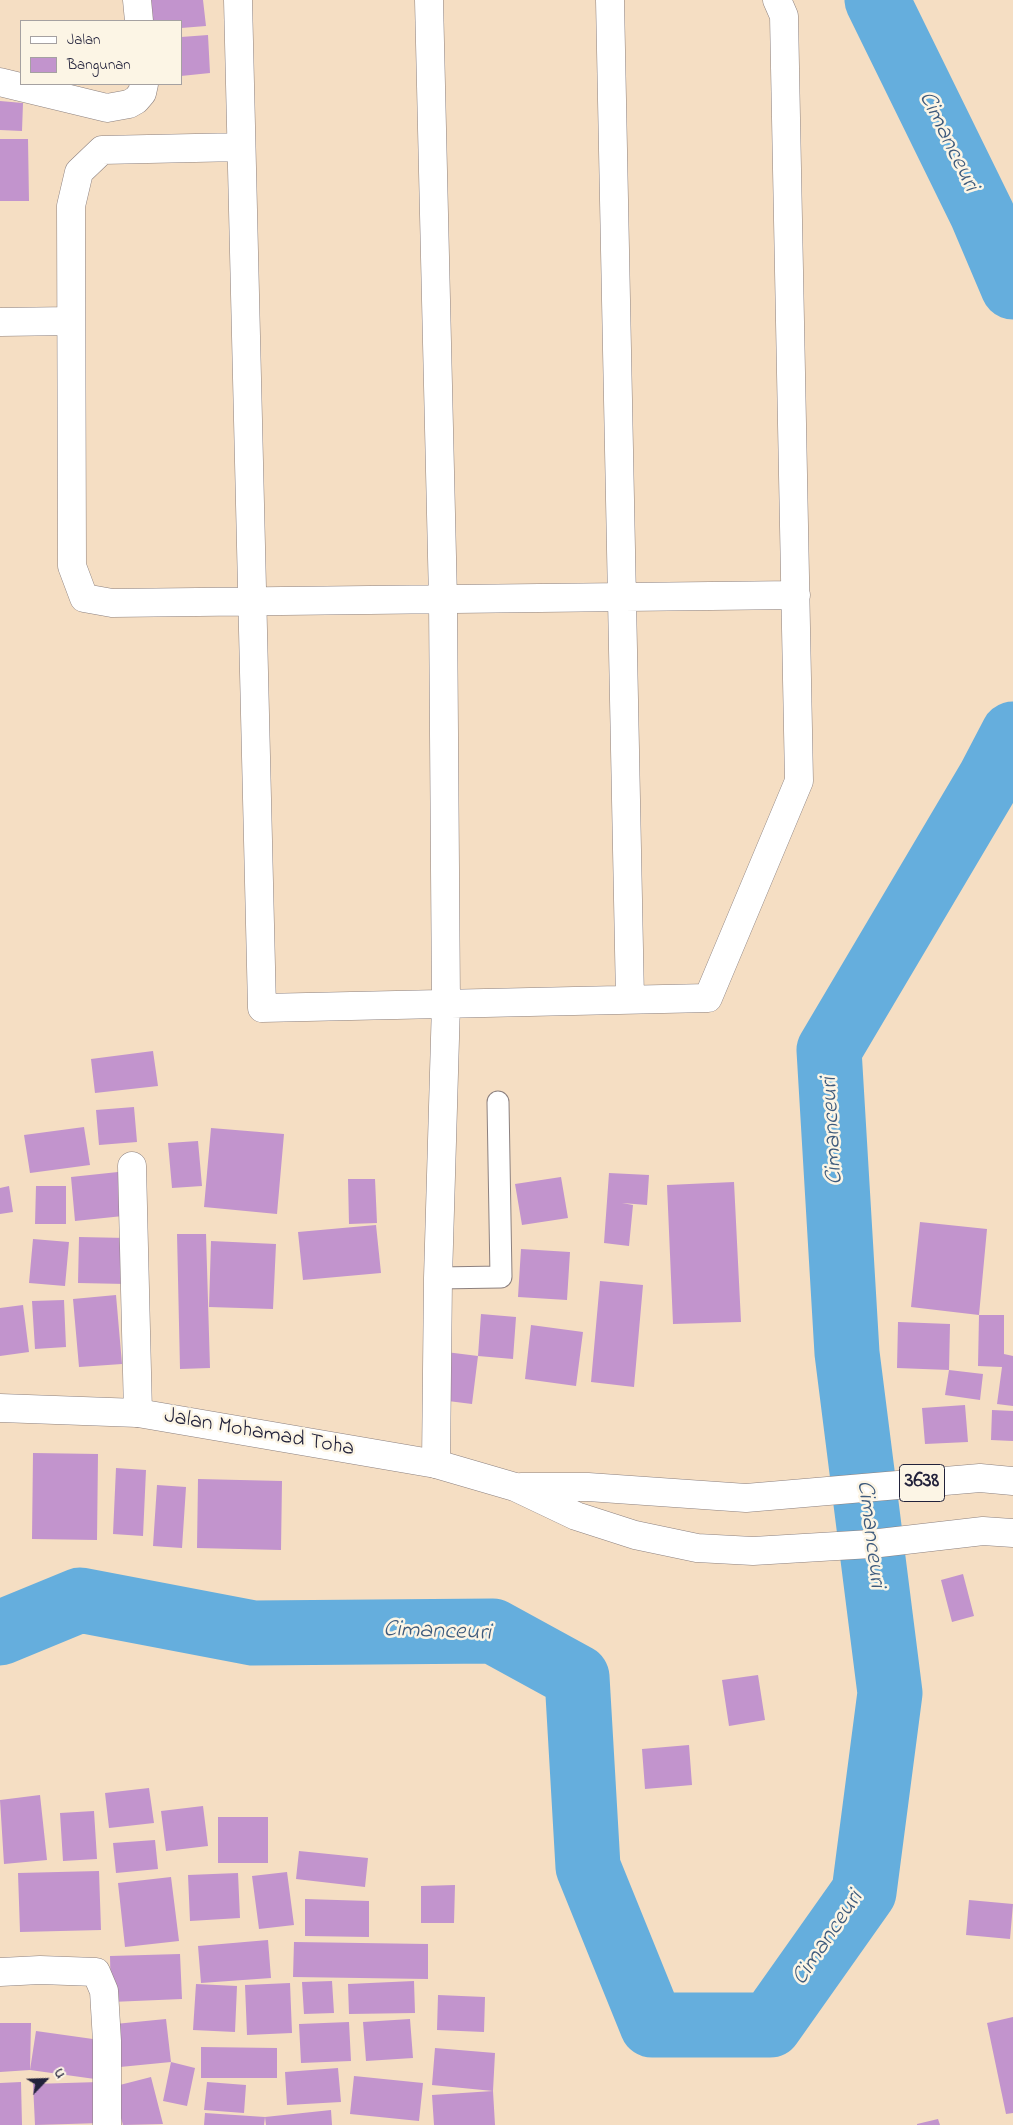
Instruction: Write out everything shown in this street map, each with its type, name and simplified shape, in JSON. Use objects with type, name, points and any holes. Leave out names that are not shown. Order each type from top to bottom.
[{"type":"street","points":[[137,0],[139,20]]},
{"type":"street","points":[[238,0],[262,1008],[708,998],[799,781],[784,16],[777,0]]},
{"type":"street","points":[[429,0],[443,599],[446,1004],[438,1278],[436,1464]]},
{"type":"street","points":[[610,0],[630,1000]]},
{"type":"street","points":[[0,82],[107,108],[129,104],[136,100],[142,94],[144,85]]},
{"type":"street","points":[[241,147],[102,150],[79,172],[71,206],[72,566],[84,598],[112,603],[796,595]]},
{"type":"street","points":[[0,322],[71,321]]},
{"type":"street","points":[[132,1166],[138,1413]]},
{"type":"street","name":"Jalan Mohamad Toha","points":[[0,1408],[138,1413],[436,1464],[515,1487],[576,1516],[635,1536],[697,1548],[753,1551],[871,1544],[983,1531],[1013,1533]]},
{"type":"street","name":"Jalan Mohamad Toha","points":[[515,1487],[588,1487],[746,1498],[980,1478],[1013,1481]]},
{"type":"street","points":[[0,1972],[40,1970],[96,1972],[104,1991],[105,2000],[107,2041],[106,2125]]},
{"type":"lane","points":[[438,1278],[501,1277],[498,1102]]},
{"type":"building","points":[[150,0],[203,0],[206,26],[182,28],[182,20],[153,20]]},
{"type":"building","points":[[208,35],[210,73],[182,76],[182,37]]},
{"type":"building","points":[[0,101],[23,103],[22,131],[0,130]]},
{"type":"building","points":[[0,139],[28,139],[29,201],[0,201]]},
{"type":"building","points":[[153,1051],[158,1086],[95,1093],[91,1059]]},
{"type":"building","points":[[134,1107],[137,1142],[99,1145],[96,1110]]},
{"type":"building","points":[[84,1127],[90,1165],[30,1173],[24,1135]]},
{"type":"building","points":[[211,1128],[284,1134],[277,1214],[204,1207]]},
{"type":"building","points":[[198,1141],[202,1186],[172,1188],[168,1143]]},
{"type":"building","points":[[118,1172],[123,1216],[75,1221],[71,1177]]},
{"type":"building","points":[[609,1173],[649,1175],[647,1205],[622,1203],[633,1205],[629,1246],[604,1243]]},
{"type":"building","points":[[561,1177],[568,1218],[522,1225],[515,1184]]},
{"type":"building","points":[[348,1179],[375,1179],[377,1223],[349,1224]]},
{"type":"building","points":[[734,1182],[741,1322],[673,1324],[667,1185]]},
{"type":"building","points":[[9,1186],[13,1212],[0,1214],[0,1188]]},
{"type":"building","points":[[36,1186],[66,1186],[66,1224],[35,1224]]},
{"type":"building","points":[[920,1222],[987,1229],[979,1315],[911,1307]]},
{"type":"building","points":[[376,1225],[381,1273],[303,1280],[298,1232]]},
{"type":"building","points":[[177,1234],[206,1234],[210,1368],[180,1369]]},
{"type":"building","points":[[79,1237],[127,1238],[126,1284],[78,1283]]},
{"type":"building","points":[[33,1239],[69,1242],[65,1286],[29,1283]]},
{"type":"building","points":[[211,1241],[276,1244],[273,1309],[209,1307]]},
{"type":"building","points":[[521,1249],[570,1252],[567,1300],[518,1297]]},
{"type":"building","points":[[600,1281],[643,1285],[634,1387],[591,1382]]},
{"type":"building","points":[[116,1295],[122,1364],[79,1367],[73,1299]]},
{"type":"building","points":[[64,1300],[66,1347],[35,1349],[32,1301]]},
{"type":"building","points":[[23,1305],[29,1352],[0,1356],[0,1308]]},
{"type":"building","points":[[481,1314],[516,1317],[513,1359],[478,1356]]},
{"type":"building","points":[[979,1315],[1004,1315],[1004,1354],[1013,1356],[1013,1406],[997,1404],[1002,1367],[978,1366]]},
{"type":"building","points":[[898,1322],[950,1324],[949,1370],[897,1368]]},
{"type":"building","points":[[531,1325],[583,1332],[576,1386],[525,1379]]},
{"type":"building","points":[[446,1352],[478,1356],[472,1404],[440,1400]]},
{"type":"building","points":[[949,1370],[983,1374],[980,1400],[945,1395]]},
{"type":"building","points":[[965,1405],[968,1442],[925,1444],[922,1408]]},
{"type":"building","points":[[992,1410],[1013,1411],[1013,1441],[991,1440]]},
{"type":"building","points":[[33,1453],[98,1454],[97,1540],[32,1539]]},
{"type":"building","points":[[116,1468],[146,1470],[143,1536],[113,1534]]},
{"type":"building","points":[[198,1479],[282,1481],[281,1550],[197,1548]]},
{"type":"building","points":[[157,1485],[186,1487],[182,1548],[153,1546]]},
{"type":"building","points":[[963,1574],[974,1616],[952,1622],[941,1580]]},
{"type":"building","points":[[758,1675],[765,1720],[729,1726],[722,1680]]},
{"type":"building","points":[[689,1745],[692,1785],[645,1789],[642,1749]]},
{"type":"building","points":[[149,1788],[154,1823],[109,1828],[105,1793]]},
{"type":"building","points":[[40,1795],[47,1860],[4,1864],[0,1800]]},
{"type":"building","points":[[203,1806],[208,1846],[166,1851],[161,1811]]},
{"type":"building","points":[[94,1811],[97,1859],[63,1861],[60,1813]]},
{"type":"building","points":[[218,1817],[268,1817],[268,1863],[218,1863]]},
{"type":"building","points":[[155,1840],[158,1869],[116,1873],[113,1843]]},
{"type":"building","points":[[299,1851],[368,1858],[365,1887],[296,1879]]},
{"type":"building","points":[[99,1871],[101,1930],[20,1932],[18,1873]]},
{"type":"building","points":[[287,1872],[294,1925],[259,1929],[252,1876]]},
{"type":"building","points":[[238,1873],[240,1918],[190,1921],[188,1875]]},
{"type":"building","points":[[171,1877],[179,1941],[125,1947],[118,1883]]},
{"type":"building","points":[[455,1885],[454,1923],[421,1923],[421,1886]]},
{"type":"building","points":[[305,1899],[369,1901],[369,1937],[305,1936]]},
{"type":"building","points":[[969,1900],[1013,1904],[1010,1939],[966,1935]]},
{"type":"building","points":[[268,1940],[271,1978],[201,1983],[198,1946]]},
{"type":"building","points":[[294,1942],[428,1944],[428,1979],[293,1977]]},
{"type":"building","points":[[180,1954],[182,1999],[111,2002],[110,1956]]},
{"type":"building","points":[[332,1981],[334,2013],[304,2014],[302,1982]]},
{"type":"building","points":[[414,1981],[415,2013],[349,2014],[348,1984]]},
{"type":"building","points":[[290,1983],[292,2033],[247,2035],[245,1985]]},
{"type":"building","points":[[196,1984],[237,1986],[235,2032],[193,2030]]},
{"type":"building","points":[[438,1995],[485,1997],[484,2032],[437,2030]]},
{"type":"building","points":[[1013,2017],[1013,2113],[1006,2114],[987,2023]]},
{"type":"building","points":[[166,2019],[171,2062],[120,2067],[115,2024]]},
{"type":"building","points":[[410,2019],[413,2058],[366,2061],[363,2022]]},
{"type":"building","points":[[349,2022],[351,2061],[301,2063],[299,2024]]},
{"type":"building","points":[[0,2023],[31,2023],[30,2070],[0,2072]]},
{"type":"building","points":[[36,2031],[100,2040],[95,2079],[30,2070]]},
{"type":"building","points":[[201,2047],[277,2048],[277,2078],[201,2078]]},
{"type":"building","points":[[435,2048],[495,2053],[493,2091],[432,2085]]},
{"type":"building","points":[[171,2062],[195,2068],[187,2106],[163,2101]]},
{"type":"building","points":[[338,2068],[341,2102],[287,2105],[285,2072]]},
{"type":"building","points":[[354,2076],[423,2083],[419,2121],[350,2114]]},
{"type":"building","points":[[151,2077],[163,2124],[123,2125],[112,2087]]},
{"type":"building","points":[[21,2082],[22,2125],[0,2125],[0,2083]]},
{"type":"building","points":[[99,2082],[101,2123],[35,2125],[33,2084]]},
{"type":"building","points":[[207,2082],[246,2085],[244,2113],[204,2110]]},
{"type":"building","points":[[493,2091],[495,2125],[434,2125],[432,2095]]},
{"type":"building","points":[[331,2110],[332,2125],[266,2125],[265,2117]]},
{"type":"building","points":[[205,2113],[265,2117],[264,2125],[204,2125]]},
{"type":"building","points":[[938,2119],[940,2125],[917,2125],[917,2124]]},
{"type":"waterway","name":"Cimanceuri","points":[[877,0],[982,214],[1013,287]]},
{"type":"waterway","name":"Cimanceuri","points":[[0,1633],[80,1600],[253,1633],[493,1631],[577,1677],[588,1867],[652,2025],[770,2025],[864,1892],[890,1693],[847,1353],[829,1050],[990,778],[1013,734]]}]
